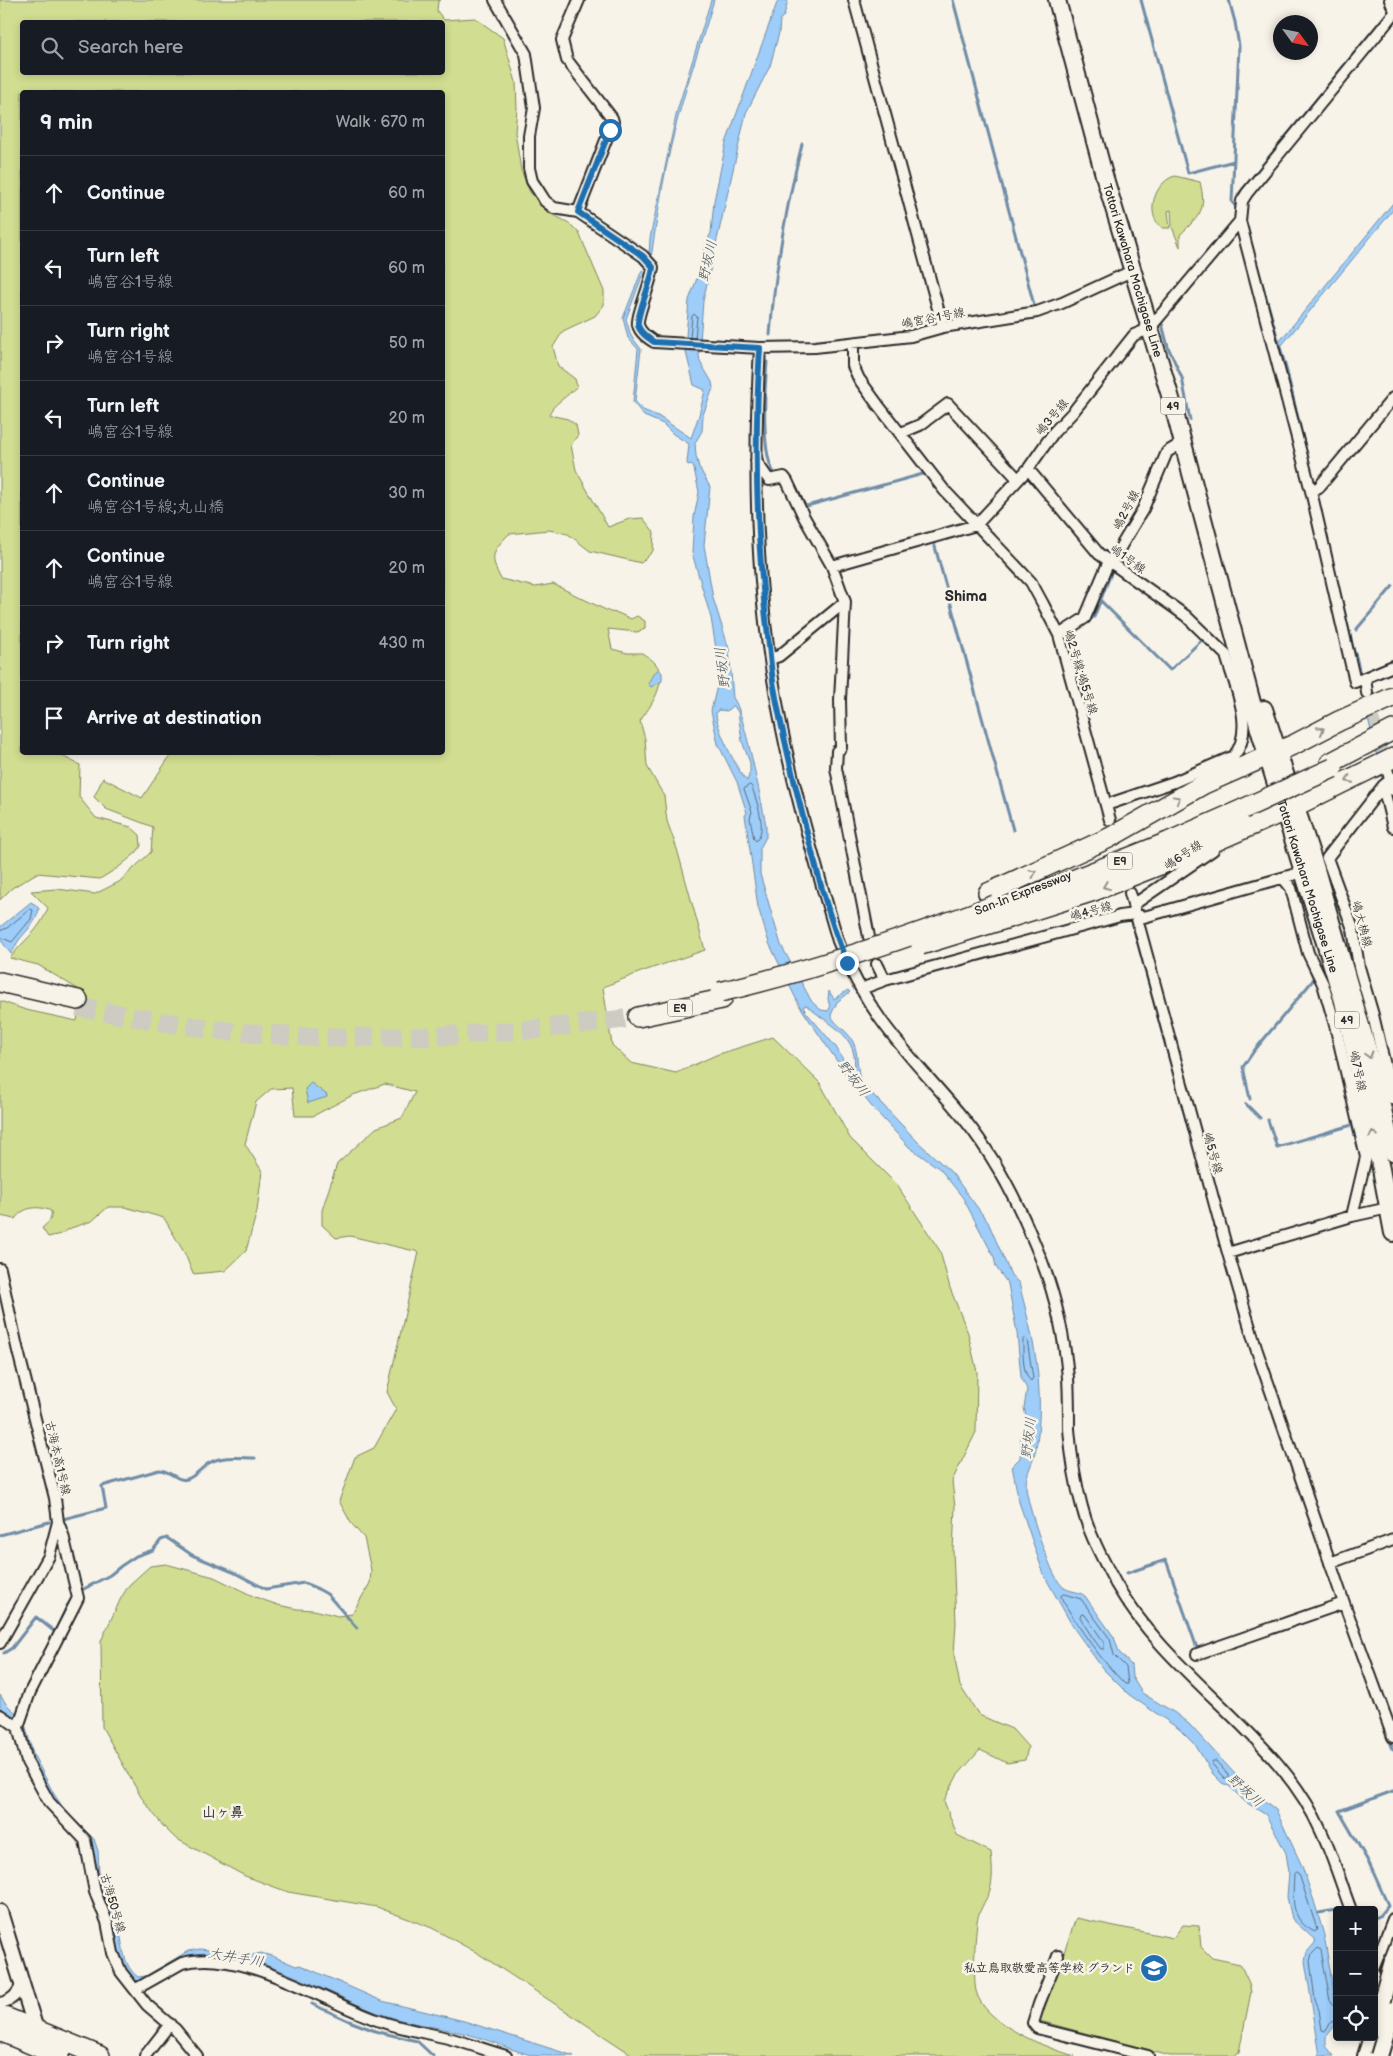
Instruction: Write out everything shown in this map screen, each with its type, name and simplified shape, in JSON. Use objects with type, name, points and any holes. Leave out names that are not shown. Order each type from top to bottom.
[{"type":"highway","points":[[782,979],[819,977],[994,907],[1094,845],[1204,784],[1393,697]]},
{"type":"highway","name":"San-In Expressway","points":[[994,907],[1244,813],[1393,730]]},
{"type":"highway","name":"San-In Expressway","points":[[1331,766],[1393,737]]},
{"type":"highway","points":[[1244,813],[1290,809],[1390,777]]},
{"type":"highway","points":[[782,979],[915,925],[994,907]]},
{"type":"highway","name":"E9","points":[[637,1013],[721,996],[782,979]]},
{"type":"highway","points":[[0,982],[23,991]]},
{"type":"highway","points":[[0,989],[23,991],[78,1003]]},
{"type":"highway","points":[[0,2015],[58,2056]]},
{"type":"highway","points":[[0,2031],[40,2045],[100,2056]]},
{"type":"main road","name":"Tottori Kawahara Mochigase Line","points":[[1057,0],[1104,174],[1172,402],[1209,542],[1222,573],[1237,654],[1290,809],[1315,865],[1374,1071],[1393,1153]]},
{"type":"main road","name":"Tottori Kawahara Mochigase Line","points":[[1315,865],[1343,1001],[1391,1208],[1393,1233]]},
{"type":"main road","points":[[0,1912],[40,2045]]},
{"type":"main road","points":[[1378,2014],[1393,1961]]},
{"type":"main road","points":[[1379,2056],[1393,2010]]},
{"type":"main road","points":[[1366,2056],[1371,2041]]},
{"type":"street","points":[[495,0],[526,54],[534,108],[529,136],[532,181],[545,201],[554,208],[578,212],[613,122],[612,118],[567,60],[562,40],[578,0]]},
{"type":"street","points":[[854,0],[943,327]]},
{"type":"street","points":[[1390,0],[1393,7]]},
{"type":"street","points":[[1367,693],[1360,680],[1240,221],[1242,201],[1247,194],[1393,15]]},
{"type":"street","name":"嶋宮谷1号線","points":[[578,212],[643,256],[653,267],[650,284],[639,314],[638,326],[644,335],[654,342],[760,348],[853,343],[911,336],[943,327],[1037,312],[1071,300],[1134,270]]},
{"type":"street","name":"嶋3号線","points":[[976,525],[1028,469],[1054,432],[1073,412],[1134,335],[1149,328],[1240,221]]},
{"type":"street","name":"嶋2号線;嶋5号線","points":[[853,343],[853,366],[859,378],[927,469],[976,525],[1031,582],[1059,635],[1110,820]]},
{"type":"street","points":[[760,348],[756,497],[763,599],[774,691],[792,773],[815,863],[838,941],[861,989],[881,1020],[965,1120],[988,1152],[1007,1184],[1046,1269],[1062,1329],[1068,1380],[1069,1431],[1073,1464],[1082,1507],[1097,1547],[1118,1586],[1144,1622],[1183,1669],[1250,1733],[1280,1766],[1304,1800],[1321,1829],[1350,1906]]},
{"type":"street","points":[[1311,492],[1319,487],[1393,398]]},
{"type":"street","points":[[901,433],[920,425],[948,404],[1018,479]]},
{"type":"street","name":"嶋2号線","points":[[1059,635],[1085,618],[1109,561],[1114,558],[1143,509],[1167,452],[1182,443]]},
{"type":"street","points":[[756,461],[769,480],[784,477],[787,481],[804,517],[832,566],[845,602],[840,700],[841,748],[836,751],[836,768],[869,937]]},
{"type":"street","name":"嶋1号線","points":[[1028,469],[1099,554],[1237,654]]},
{"type":"street","points":[[832,566],[976,525]]},
{"type":"street","points":[[770,659],[778,656],[845,602]]},
{"type":"street","points":[[1106,805],[1174,782],[1234,756],[1239,749],[1244,721],[1237,654]]},
{"type":"street","points":[[1360,680],[1393,666]]},
{"type":"street","points":[[1390,777],[1393,827]]},
{"type":"street","points":[[1315,865],[1390,777]]},
{"type":"street","name":"嶋6号線","points":[[1134,909],[1244,813]]},
{"type":"street","name":"嶋4号線","points":[[861,989],[885,980],[1120,916],[1134,909],[1144,917],[1283,878],[1315,865]]},
{"type":"street","name":"嶋大桷線","points":[[1315,865],[1353,929],[1359,967],[1373,1014],[1393,1098]]},
{"type":"street","name":"嶋7号線","points":[[1283,878],[1292,888],[1308,953],[1323,984],[1335,1024],[1366,1157],[1352,1216]]},
{"type":"street","name":"嶋5号線","points":[[1130,893],[1228,1253],[1256,1348],[1344,1603],[1393,1737]]},
{"type":"street","points":[[878,964],[885,980]]},
{"type":"street","points":[[1228,1253],[1352,1216],[1391,1208]]},
{"type":"street","name":"古海本高1号線","points":[[0,1269],[17,1347],[55,1498],[58,1522],[49,1556],[0,1643]]},
{"type":"street","points":[[0,1715],[18,1727],[30,1692],[78,1598],[63,1534],[58,1522]]},
{"type":"street","points":[[1330,1563],[1393,1540]]},
{"type":"street","points":[[1197,1654],[1344,1603]]},
{"type":"street","points":[[0,1628],[11,1624]]},
{"type":"street","name":"古海50号線","points":[[18,1727],[27,1762],[42,1793],[56,1812],[85,1840],[95,1892],[107,1922],[113,1953],[121,1972],[136,1988],[148,2006],[175,2028],[197,2056]]},
{"type":"street","points":[[1378,1957],[1393,1919]]},
{"type":"street","points":[[1058,1956],[1033,2023],[1037,2028],[1148,2056]]},
{"type":"street","points":[[136,1988],[182,1963],[189,1961],[224,1962],[271,1974],[379,2021],[446,2037],[506,2056]]},
{"type":"street","points":[[0,2003],[13,1998],[20,1990],[22,1982]]},
{"type":"street","points":[[1378,1992],[1392,2056]]},
{"type":"street","points":[[145,2056],[170,2024]]},
{"type":"green space","points":[[0,0],[441,0],[438,1],[437,11],[444,20],[475,18],[503,38],[516,82],[517,109],[515,132],[521,170],[530,192],[546,211],[569,223],[579,233],[604,291],[604,305],[595,316],[563,331],[553,347],[558,366],[575,379],[577,386],[550,411],[549,415],[568,419],[576,425],[578,435],[571,445],[576,470],[608,527],[629,519],[643,518],[654,532],[653,551],[641,563],[590,551],[568,534],[549,530],[509,534],[499,545],[494,555],[495,565],[501,579],[535,587],[553,584],[610,612],[618,613],[631,619],[637,616],[645,621],[645,629],[637,632],[608,629],[612,649],[627,653],[642,653],[654,662],[659,670],[660,677],[657,693],[640,721],[645,739],[647,766],[664,796],[667,821],[677,849],[705,950],[603,987],[612,1045],[631,1063],[676,1073],[716,1055],[773,1037],[820,1083],[850,1138],[897,1185],[940,1251],[950,1288],[968,1333],[977,1372],[976,1432],[952,1481],[955,1507],[953,1550],[956,1623],[954,1654],[960,1686],[979,1715],[1012,1729],[1028,1747],[1025,1760],[1007,1763],[980,1750],[957,1776],[944,1801],[957,1835],[991,1852],[992,1883],[977,1922],[974,1967],[976,1991],[981,2003],[1003,2024],[1018,2033],[1033,2041],[1075,2056],[634,2056],[479,1954],[432,1928],[377,1907],[288,1892],[245,1876],[175,1838],[163,1826],[141,1797],[102,1727],[101,1641],[129,1585],[150,1566],[166,1564],[214,1577],[255,1597],[278,1605],[314,1610],[338,1616],[352,1614],[370,1583],[371,1570],[364,1538],[351,1523],[339,1501],[355,1457],[374,1448],[396,1409],[387,1392],[419,1252],[350,1236],[336,1238],[322,1225],[322,1210],[337,1164],[376,1128],[402,1118],[415,1092],[385,1084],[353,1095],[313,1116],[295,1116],[292,1088],[271,1089],[256,1102],[245,1144],[262,1171],[257,1211],[246,1251],[225,1271],[193,1274],[185,1254],[164,1218],[125,1207],[108,1207],[92,1221],[71,1228],[61,1234],[48,1237],[42,1228],[50,1221],[51,1211],[31,1208],[22,1212],[15,1219],[0,1216],[0,1001],[26,1010],[77,1021],[81,991],[38,965],[10,958],[36,929],[48,908],[31,891],[57,889],[95,894],[119,882],[151,852],[153,827],[106,809],[94,797],[103,778],[142,798],[171,755],[445,755],[445,90],[20,90],[20,755],[60,755],[80,765],[79,797],[96,818],[131,827],[140,835],[141,846],[136,853],[119,867],[100,879],[37,873],[12,888],[0,900]]},
{"type":"green space","points":[[1175,176],[1200,182],[1203,200],[1197,217],[1180,235],[1180,247],[1172,227],[1171,210],[1168,211],[1170,228],[1162,228],[1153,213],[1156,193],[1164,182]]},
{"type":"green space","name":"私立鳥取敬愛高等学校 グランド","points":[[1076,1918],[1173,1938],[1183,1925],[1199,1926],[1201,1947],[1212,1958],[1240,1964],[1249,1983],[1251,1992],[1239,2052],[1234,2056],[1170,2056],[1040,2021]]},
{"type":"water","points":[[711,0],[714,0],[683,100],[670,150],[651,258],[649,256],[650,238],[677,111]]},
{"type":"water","name":"野坂川","points":[[778,0],[788,0],[784,16],[780,19],[779,33],[770,66],[746,113],[703,301],[699,355],[700,362],[712,382],[713,388],[703,415],[702,431],[695,443],[699,467],[710,487],[704,545],[713,598],[729,649],[733,698],[747,737],[766,825],[766,837],[760,848],[760,874],[781,945],[812,1002],[821,1010],[828,1011],[830,1008],[829,991],[834,999],[848,990],[850,992],[837,1002],[831,1015],[835,1022],[850,1036],[857,1056],[862,1083],[917,1141],[952,1173],[988,1222],[1011,1275],[1019,1283],[1035,1351],[1039,1399],[1039,1428],[1034,1458],[1027,1476],[1027,1494],[1045,1553],[1056,1578],[1064,1588],[1085,1596],[1114,1637],[1119,1652],[1131,1665],[1132,1677],[1142,1693],[1189,1724],[1245,1785],[1276,1810],[1302,1866],[1324,1935],[1333,1988],[1333,2028],[1326,2037],[1326,2046],[1334,2056],[1320,2056],[1305,1961],[1307,1952],[1315,1943],[1315,1940],[1292,1919],[1287,1897],[1289,1872],[1286,1853],[1266,1815],[1244,1801],[1229,1786],[1222,1783],[1212,1773],[1196,1746],[1179,1729],[1128,1694],[1103,1669],[1073,1627],[1044,1575],[1019,1502],[1012,1466],[1020,1458],[1021,1437],[1028,1425],[1024,1408],[1027,1389],[1021,1377],[1017,1333],[1008,1284],[996,1267],[994,1257],[963,1198],[940,1169],[909,1147],[872,1107],[845,1073],[799,1005],[769,943],[758,907],[745,815],[747,813],[737,782],[718,744],[711,711],[720,673],[711,618],[692,553],[694,517],[699,492],[692,464],[688,465],[687,463],[689,444],[673,434],[663,424],[644,416],[633,402],[638,349],[628,338],[623,318],[642,270],[644,271],[626,319],[631,336],[641,349],[635,401],[643,410],[658,416],[691,438],[705,390],[694,385],[685,348],[689,300],[706,243],[711,233],[714,201],[726,143]],"holes":[[[733,705],[738,712],[742,741],[750,763],[747,781],[728,748],[719,727],[716,712],[719,710],[727,711]],[[806,1005],[833,1025],[848,1040],[855,1060],[854,1073],[846,1065],[836,1047],[803,1007]]]},
{"type":"water","points":[[1393,203],[1393,210],[1282,345],[1279,342]]},
{"type":"water","points":[[1353,651],[1356,652],[1385,778],[1393,803],[1393,829]]},
{"type":"water","points":[[659,669],[662,673],[662,681],[651,687],[648,684],[653,674]]},
{"type":"water","points":[[31,902],[39,909],[38,914],[11,954],[0,939],[0,927]]},
{"type":"water","points":[[311,1083],[327,1095],[327,1097],[308,1103],[305,1089]]},
{"type":"water","name":"大井手川","points":[[0,1695],[7,1705],[24,1720],[33,1754],[54,1794],[64,1809],[94,1839],[98,1851],[99,1874],[104,1880],[120,1931],[126,1960],[138,1977],[146,1976],[188,1951],[200,1949],[253,1955],[261,1953],[296,1966],[300,1965],[382,2001],[464,2021],[574,2056],[536,2056],[467,2034],[413,2023],[381,2014],[283,1972],[257,1962],[231,1956],[206,1954],[184,1957],[138,1984],[130,1978],[117,1956],[102,1903],[92,1852],[62,1814],[30,1766],[21,1727],[0,1712]]},
{"type":"waterway","points":[[953,0],[1034,305]]},
{"type":"waterway","points":[[1141,0],[1188,173],[1234,161]]},
{"type":"waterway","points":[[1229,0],[1239,46],[1232,202],[1238,209]]},
{"type":"waterway","points":[[1238,195],[1388,12]]},
{"type":"waterway","points":[[770,335],[782,239],[802,144]]},
{"type":"waterway","points":[[1246,226],[1287,372],[1355,656]]},
{"type":"waterway","points":[[1162,324],[1168,347],[1182,378],[1190,420]]},
{"type":"waterway","points":[[767,362],[766,439],[771,467],[776,475]]},
{"type":"waterway","points":[[803,507],[923,474]]},
{"type":"waterway","points":[[960,535],[934,543],[1013,830]]},
{"type":"waterway","points":[[1086,622],[1094,617],[1113,568]]},
{"type":"waterway","points":[[1356,630],[1393,586]]},
{"type":"waterway","points":[[1101,601],[1170,670],[1204,640]]},
{"type":"waterway","points":[[841,762],[842,776]]},
{"type":"waterway","points":[[1132,922],[1190,1134]]},
{"type":"waterway","points":[[1250,1099],[1243,1067],[1314,979],[1310,969]]},
{"type":"waterway","points":[[1246,1104],[1260,1118]]},
{"type":"waterway","points":[[1268,1120],[1277,1147],[1352,1125],[1359,1149]]},
{"type":"waterway","points":[[1240,1313],[1266,1393]]},
{"type":"waterway","points":[[63,1519],[106,1508],[102,1486],[159,1470],[180,1479],[187,1479],[214,1460],[255,1458]]},
{"type":"waterway","points":[[0,1535],[49,1522]]},
{"type":"waterway","points":[[80,1591],[110,1575],[136,1556],[153,1550],[161,1540],[167,1538],[192,1555],[233,1572],[266,1589],[304,1583],[318,1589],[327,1594],[357,1628]]},
{"type":"waterway","points":[[1127,1573],[1166,1560],[1198,1651]]},
{"type":"waterway","points":[[4,1653],[12,1648],[36,1617],[55,1632],[67,1606],[74,1597]]},
{"type":"waterway","points":[[1389,1739],[1393,1749]]},
{"type":"waterway","points":[[1378,1916],[1388,1905],[1369,1863],[1339,1811],[1393,1791]]},
{"type":"waterway","points":[[1319,1913],[1333,1911]]},
{"type":"waterway","points":[[312,2004],[378,2032],[417,2041],[433,2056]]},
{"type":"tunnel","points":[[1370,703],[1387,766]]},
{"type":"tunnel","points":[[1110,820],[1130,893]]},
{"type":"tunnel","points":[[77,1007],[227,1031],[346,1037],[444,1036],[493,1033],[638,1017]]},
{"type":"place","name":"私立鳥取敬愛高等学校 グランド","points":[[1154,1968]]},
{"type":"district","name":"Shima","points":[[966,596]]},
{"type":"district","name":"山ヶ鼻","points":[[223,1812]]},
{"type":"route","points":[[610,130],[578,212],[643,256],[653,267],[652,276],[639,314],[638,326],[644,335],[654,342],[760,348],[757,387],[756,497],[763,599],[774,691],[792,773],[815,863],[838,941],[847,963]]}]
